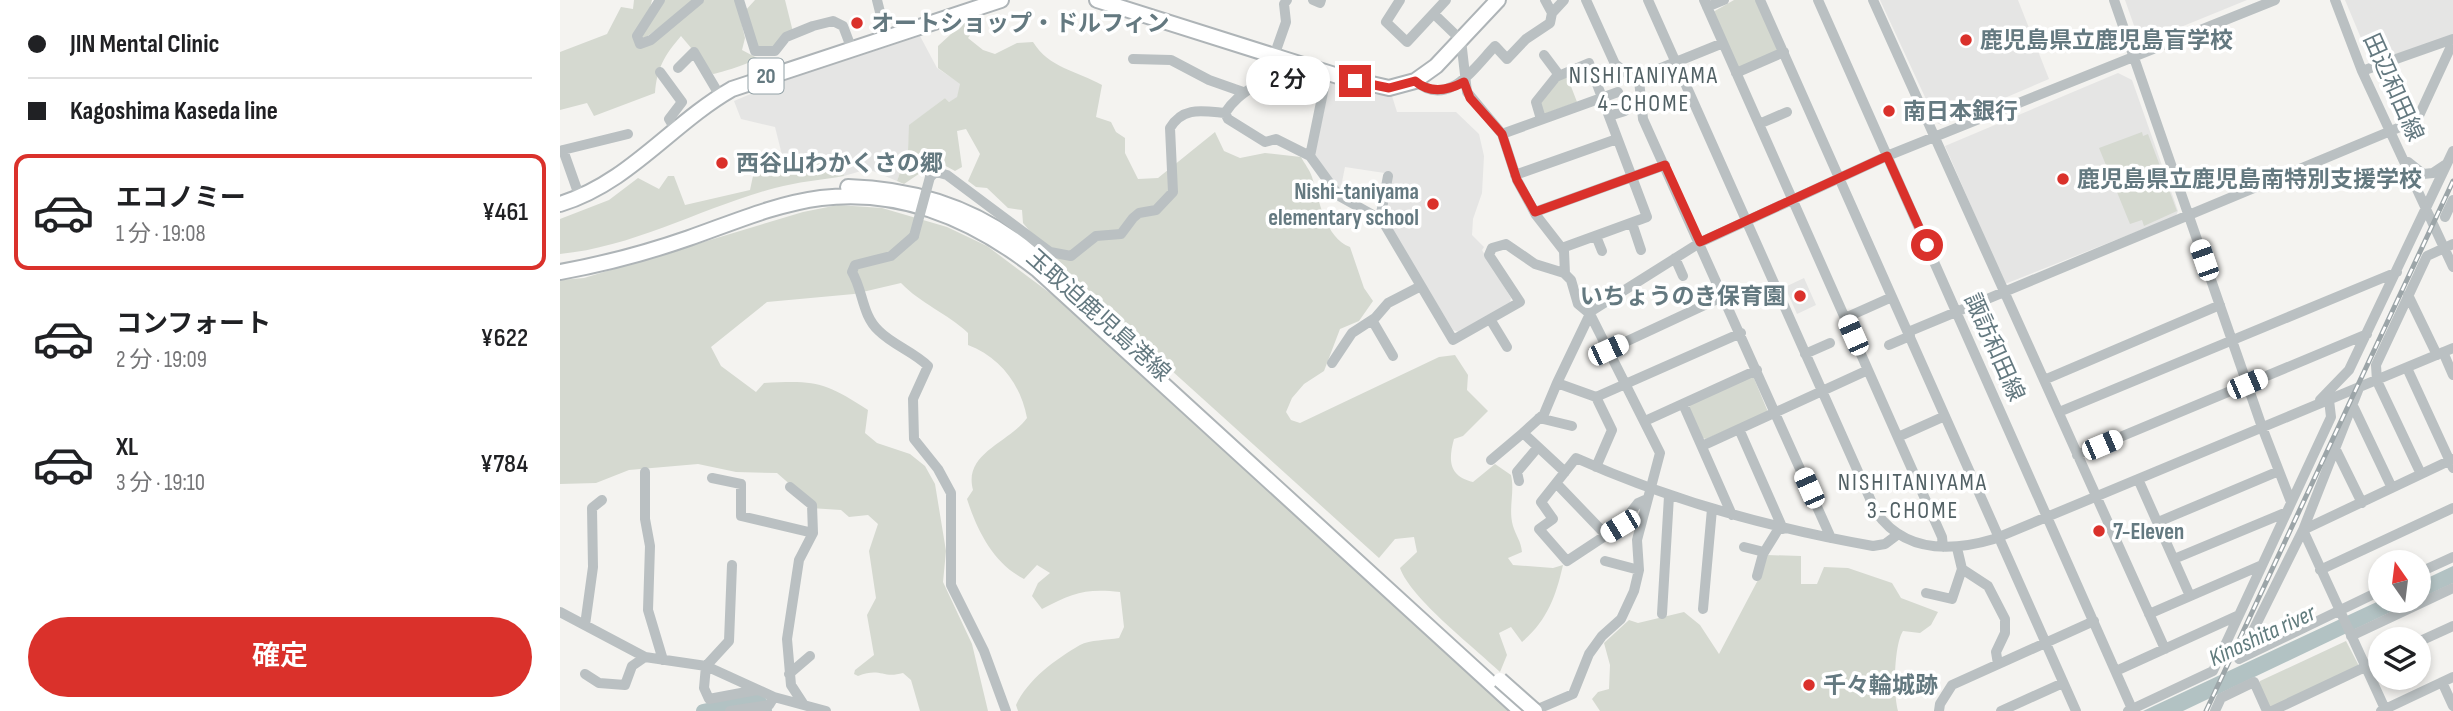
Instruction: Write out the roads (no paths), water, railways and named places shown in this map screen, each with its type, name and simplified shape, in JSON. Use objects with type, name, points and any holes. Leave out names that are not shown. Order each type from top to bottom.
[{"type":"main road","name":"20","points":[[560,204],[580,198],[634,166],[676,129],[720,96],[752,80],[980,3],[1000,0]]},
{"type":"main road","points":[[1097,0],[1379,87],[1403,86],[1436,66],[1498,0]]},
{"type":"main road","name":"玉取迫鹿児島港線","points":[[560,262],[646,243],[748,206],[809,191],[873,188],[934,200],[981,219],[1018,242],[1218,428]]},
{"type":"main road","name":"玉取迫鹿児島港線","points":[[560,272],[643,253],[751,215],[804,201],[850,197],[906,203],[951,216],[1002,242],[1038,270],[1218,428],[1497,682],[1534,711]]},
{"type":"main road","name":"玉取迫鹿児島港線","points":[[1497,682],[1521,711]]},
{"type":"street","points":[[660,0],[637,36],[640,44],[651,40],[699,0]]},
{"type":"street","points":[[739,0],[742,19],[755,51],[759,53],[775,51],[786,37],[826,22],[843,26],[851,47]]},
{"type":"street","points":[[877,0],[887,36]]},
{"type":"street","points":[[1225,113],[1235,98],[1273,74],[1286,22],[1284,4],[1287,0]]},
{"type":"street","points":[[1313,0],[1320,3],[1321,0]]},
{"type":"street","points":[[1400,0],[1387,22],[1407,42],[1446,0]]},
{"type":"street","points":[[1545,0],[1552,13]]},
{"type":"street","points":[[1415,81],[1424,89],[1440,90],[1464,82],[1495,46],[1507,59],[1527,39],[1550,23],[1552,13],[1564,0]]},
{"type":"street","points":[[1586,0],[1615,64],[1639,80]]},
{"type":"street","points":[[1648,0],[1876,512],[1897,535],[1922,544],[1957,548],[1999,537],[2444,352]]},
{"type":"street","points":[[1724,0],[1705,4],[1942,537],[1943,547]]},
{"type":"street","points":[[1760,0],[2076,711]]},
{"type":"street","name":"諏訪和田線","points":[[1818,0],[2131,710]]},
{"type":"street","points":[[1873,0],[2165,649]]},
{"type":"street","points":[[2114,0],[2279,471],[2289,507]]},
{"type":"street","points":[[1491,460],[1539,418],[1590,314],[1700,242],[1887,156],[2275,0]]},
{"type":"street","name":"田辺和田線","points":[[2334,0],[2362,71],[2390,131],[2426,208],[2449,246],[2453,267]]},
{"type":"street","points":[[1434,14],[1461,40],[1464,82],[1470,98],[1502,134],[1515,174],[1535,212],[1562,248],[1566,260],[1566,274]]},
{"type":"street","points":[[2362,71],[2453,41]]},
{"type":"street","points":[[1889,345],[1956,312],[2417,120],[2453,41]]},
{"type":"street","points":[[1639,80],[1723,43]]},
{"type":"street","points":[[678,68],[694,52],[720,96]]},
{"type":"street","points":[[1737,73],[1784,52]]},
{"type":"street","points":[[1544,55],[1559,75]]},
{"type":"street","points":[[1133,59],[1171,60],[1209,79],[1249,90],[1266,88],[1279,95],[1304,100]]},
{"type":"street","points":[[1541,120],[1536,102],[1559,75],[1589,63],[1647,217],[1562,248]]},
{"type":"street","points":[[660,72],[682,103],[669,118],[676,129]]},
{"type":"street","points":[[1310,156],[1327,73]]},
{"type":"street","points":[[1639,80],[1643,119],[1831,538]]},
{"type":"street","points":[[1502,134],[1618,92]]},
{"type":"street","points":[[1609,116],[1625,111]]},
{"type":"street","points":[[1006,711],[984,650],[951,584],[954,555],[951,493],[938,469],[914,439],[913,399],[928,366],[877,330],[868,317],[860,286],[852,272],[855,265],[898,252],[914,236],[930,177],[936,172],[947,175],[1003,214],[1044,249],[1071,256],[1096,236],[1121,234],[1139,213],[1156,210],[1174,192],[1170,139],[1175,119],[1190,112],[1225,113]]},
{"type":"street","points":[[1759,124],[1787,112]]},
{"type":"street","points":[[1225,113],[1228,119],[1265,142],[1276,139],[1310,156],[1339,196],[1380,219],[1453,340],[1520,302],[1489,255],[1492,248],[1507,244],[1535,264],[1566,274],[1571,280],[1578,304],[1590,314],[1660,451],[1637,540],[1639,570],[1634,591],[1621,620],[1597,642],[1573,694],[1534,711]]},
{"type":"street","points":[[580,198],[563,150],[628,134]]},
{"type":"street","points":[[1515,174],[1617,139]]},
{"type":"street","points":[[2308,409],[2335,388],[2349,370],[2453,151]]},
{"type":"street","points":[[2402,155],[2417,172],[2423,174],[2433,173],[2447,164]]},
{"type":"street","points":[[1535,212],[1665,165]]},
{"type":"street","points":[[1380,219],[1388,176]]},
{"type":"street","points":[[2445,217],[2453,200]]},
{"type":"street","points":[[1632,223],[1641,250]]},
{"type":"street","points":[[1596,236],[1602,251]]},
{"type":"street","points":[[2421,474],[2377,381],[2376,365],[2427,256],[2449,246]]},
{"type":"street","points":[[1675,258],[1683,276]]},
{"type":"street","points":[[2059,412],[2397,272]]},
{"type":"street","points":[[1332,363],[1344,341],[1372,320],[1388,303],[1421,286]]},
{"type":"street","points":[[2409,295],[2444,352],[2453,375]]},
{"type":"street","points":[[1608,350],[1724,296]]},
{"type":"street","points":[[1845,318],[1892,297]]},
{"type":"street","points":[[2044,380],[2220,306]]},
{"type":"street","points":[[1490,319],[1507,347]]},
{"type":"street","points":[[1372,320],[1393,356]]},
{"type":"street","points":[[1558,383],[1596,397],[1741,333]]},
{"type":"street","points":[[2077,455],[2367,334]]},
{"type":"street","points":[[1805,354],[1830,343]]},
{"type":"street","points":[[2303,530],[2421,474],[2452,463],[2407,368]]},
{"type":"street","points":[[1645,421],[1757,370]]},
{"type":"street","points":[[1702,446],[1868,370]]},
{"type":"street","points":[[2349,370],[2356,389],[2354,408],[2335,447],[2303,530],[2239,659],[2368,597]]},
{"type":"street","points":[[1595,467],[1612,430],[1596,397]]},
{"type":"street","points":[[2131,710],[2213,671],[2331,417],[2329,400]]},
{"type":"street","points":[[1683,404],[1732,515]]},
{"type":"street","points":[[2354,408],[2392,488]]},
{"type":"street","points":[[1898,437],[1945,416]]},
{"type":"street","points":[[1539,418],[1572,425]]},
{"type":"street","points":[[1739,429],[1781,529]]},
{"type":"street","points":[[1523,433],[1565,472]]},
{"type":"street","points":[[1519,481],[1517,472],[1538,447]]},
{"type":"street","points":[[2335,447],[2362,503]]},
{"type":"street","points":[[1649,495],[1638,503],[1620,526],[1567,561],[1539,529],[1553,519],[1541,502],[1576,458],[1649,495],[1669,496],[1781,529],[1880,546],[1897,535]]},
{"type":"street","points":[[2158,523],[2279,471]]},
{"type":"street","points":[[645,472],[645,519],[650,546],[648,610],[663,660]]},
{"type":"street","points":[[712,478],[741,484],[741,516],[813,533]]},
{"type":"street","points":[[2138,479],[2190,596]]},
{"type":"street","points":[[1557,484],[1606,535]]},
{"type":"street","points":[[790,486],[813,505],[813,533],[799,560],[787,639],[791,685],[804,705]]},
{"type":"street","points":[[1661,614],[1669,496]]},
{"type":"street","points":[[585,625],[593,566],[592,508],[602,500]]},
{"type":"street","points":[[2174,559],[2289,507]]},
{"type":"street","points":[[2320,570],[2453,508]]},
{"type":"street","points":[[1703,609],[1712,509]]},
{"type":"street","points":[[1757,576],[1764,552],[1781,529]]},
{"type":"street","points":[[2303,530],[2384,710],[2453,677]]},
{"type":"street","points":[[1744,547],[1764,552]]},
{"type":"street","points":[[1926,593],[1952,598],[1962,569],[1957,548]]},
{"type":"street","points":[[2431,567],[2453,557]]},
{"type":"street","points":[[1605,561],[1639,570]]},
{"type":"street","points":[[733,565],[729,641],[706,666],[705,688],[709,699],[758,690]]},
{"type":"street","points":[[2149,614],[2262,565]]},
{"type":"street","points":[[1962,569],[1988,586],[2005,619],[2005,634],[1996,652],[1998,664]]},
{"type":"street","points":[[2351,635],[2453,588]]},
{"type":"street","points":[[560,612],[645,657],[706,666],[758,690],[772,701]]},
{"type":"street","points":[[2116,671],[2239,615]]},
{"type":"street","points":[[1939,711],[1940,704],[1952,685],[2094,621]]},
{"type":"street","points":[[2431,636],[2453,626]]},
{"type":"street","points":[[789,674],[810,656]]},
{"type":"street","points":[[585,674],[599,683],[625,685],[632,666],[645,657]]},
{"type":"street","points":[[2220,708],[2254,682],[2269,711],[2366,667]]},
{"type":"street","points":[[2442,682],[2453,706]]},
{"type":"street","points":[[2001,711],[2063,683]]},
{"type":"street","points":[[730,711],[772,701],[826,711]]},
{"type":"waterway","points":[[703,711],[758,699],[765,711]]},
{"type":"railway","points":[[2206,711],[2453,181]]},
{"type":"place","name":"オートショップ・ドルフィン","points":[[857,23]]},
{"type":"place","name":"鹿児島県立鹿児島盲学校","points":[[1966,40]]},
{"type":"place","name":"南日本銀行","points":[[1889,111]]},
{"type":"place","name":"西谷山わかくさの郷","points":[[722,163]]},
{"type":"place","name":"鹿児島県立鹿児島南特別支援学校","points":[[2063,179]]},
{"type":"place","name":"Nishi-taniyama elementary school","points":[[1433,204]]},
{"type":"place","name":"いちょうのき保育園","points":[[1800,296]]},
{"type":"place","name":"7-Eleven","points":[[2099,531]]},
{"type":"place","name":"千々輪城跡","points":[[1809,685]]},
{"type":"district","name":"NISHITANIYAMA 4-CHOME","points":[[1644,89]]},
{"type":"district","name":"NISHITANIYAMA 3-CHOME","points":[[1913,496]]},
{"type":"water label","name":"Kinoshita river","points":[[2262,635]]}]
